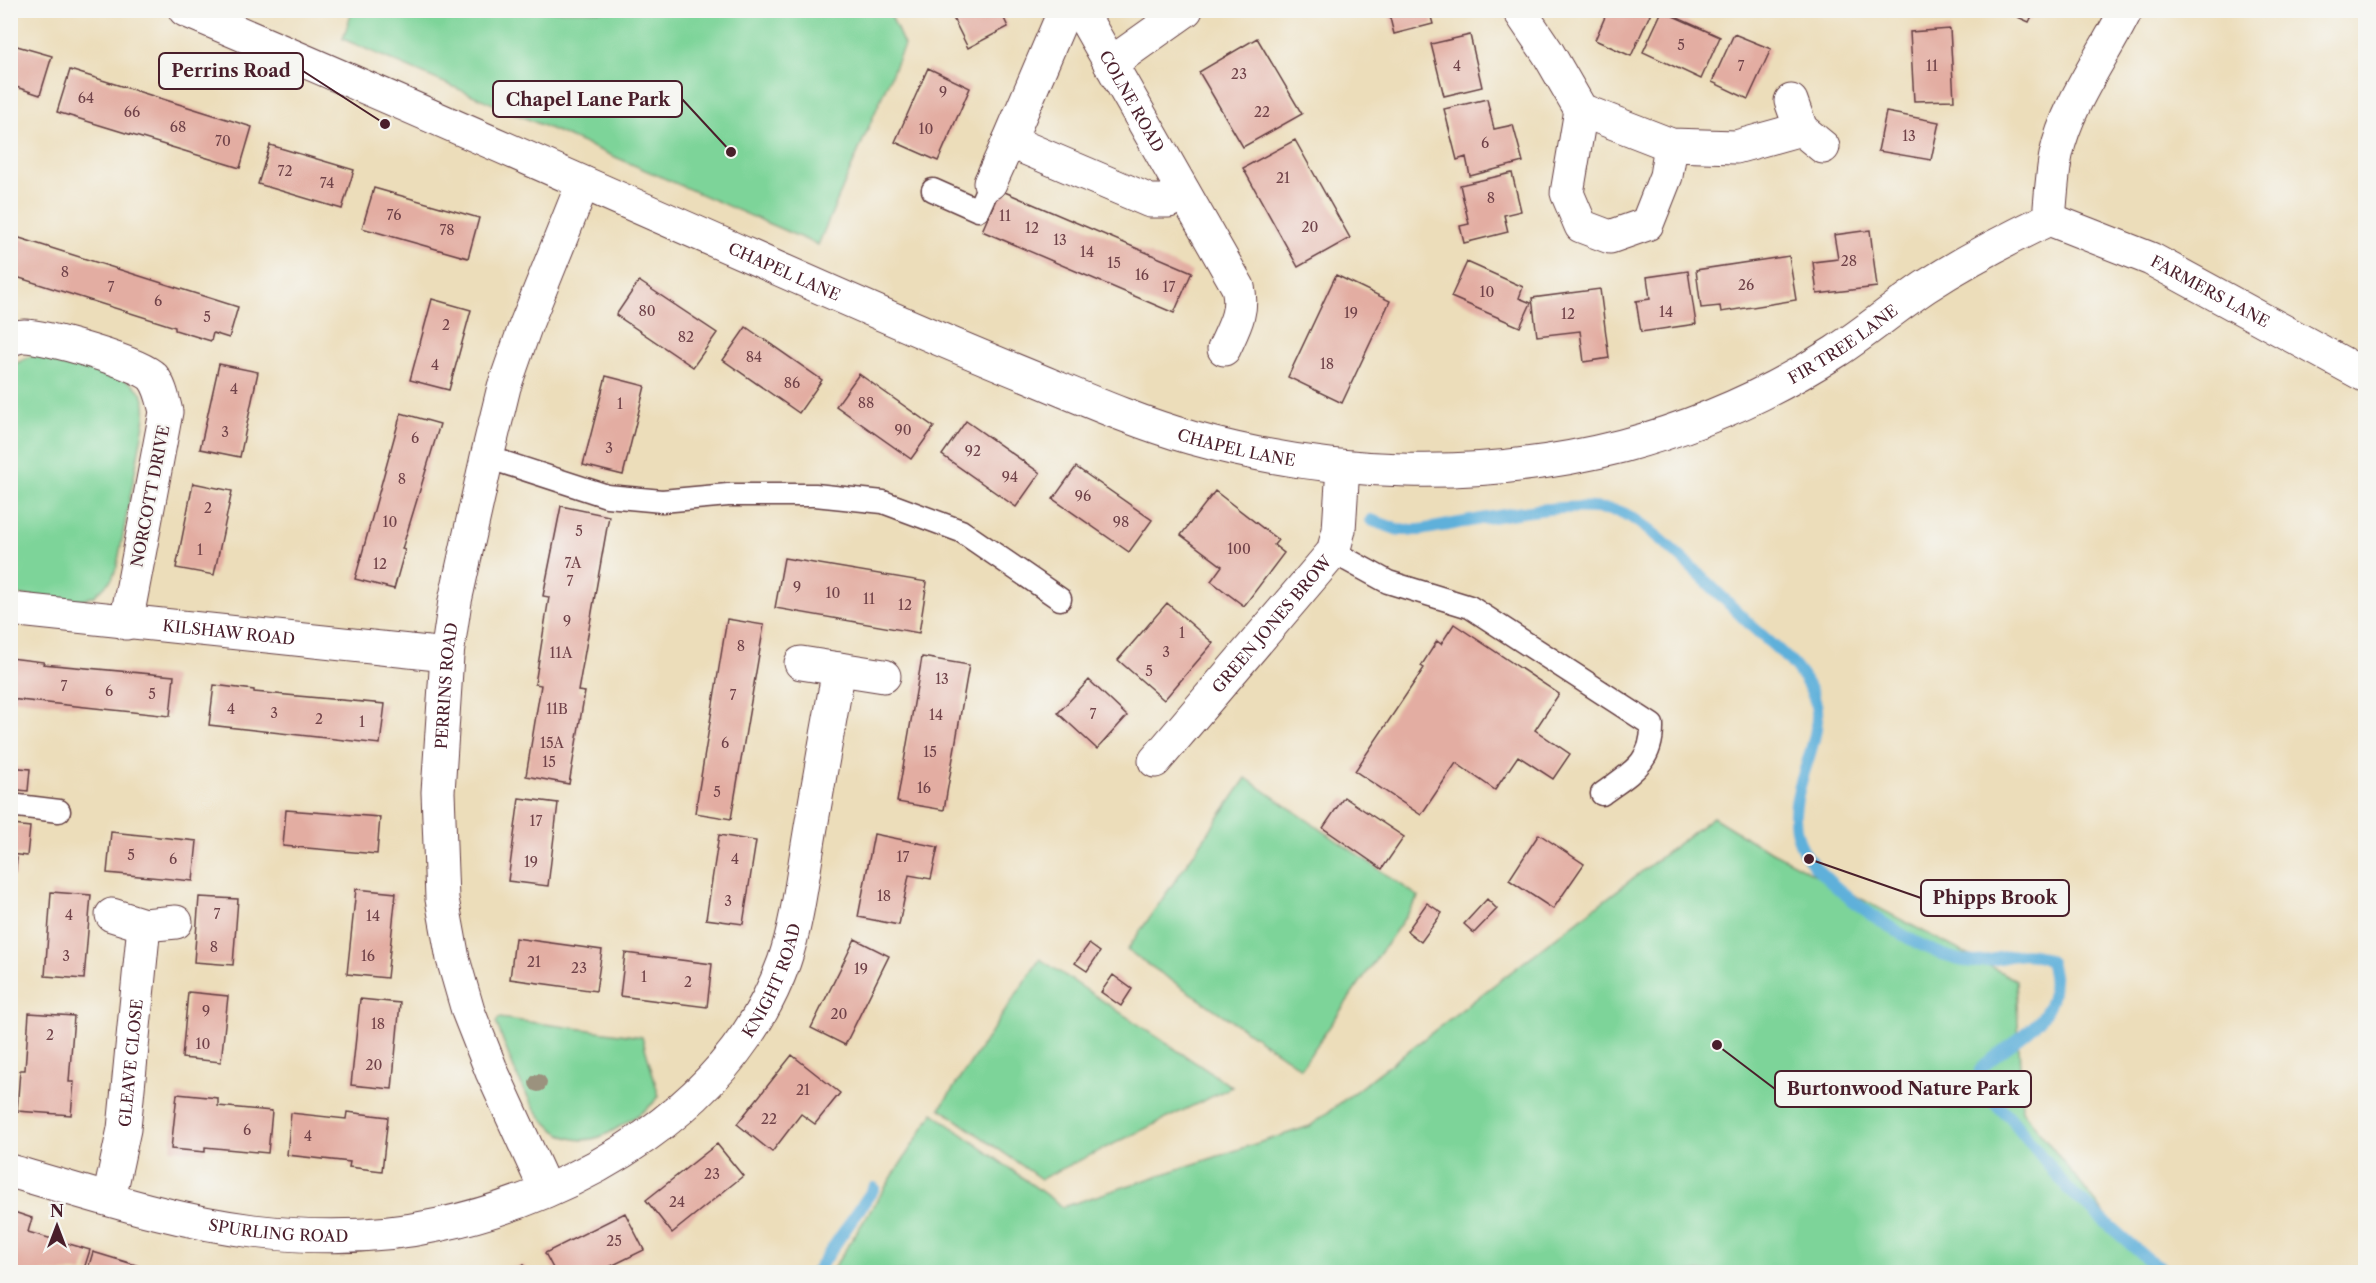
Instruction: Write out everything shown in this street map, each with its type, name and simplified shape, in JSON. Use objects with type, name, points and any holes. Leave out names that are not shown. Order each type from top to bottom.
[{"type":"street","name":"CHAPEL LANE","points":[[185,10],[925,334],[1134,419],[1227,447],[1343,467],[1403,471]]},
{"type":"street","points":[[990,183],[1065,10]]},
{"type":"street","name":"COLNE ROAD","points":[[1080,10],[1238,287],[1241,299],[1240,313],[1221,348]]},
{"type":"street","points":[[1110,64],[1186,10]]},
{"type":"street","points":[[1519,10],[1548,53],[1581,110],[1671,145],[1736,147],[1805,126]]},
{"type":"street","points":[[2049,219],[2056,156],[2061,138],[2070,115],[2126,10]]},
{"type":"street","points":[[1581,110],[1567,194],[1581,226],[1610,237],[1647,224],[1666,176],[1671,145]]},
{"type":"street","points":[[1009,141],[1150,201],[1169,201],[1184,194]]},
{"type":"street","name":"PERRINS ROAD","points":[[546,1190],[492,1072],[472,1021],[446,930],[438,847],[438,792],[447,655],[455,601],[487,457],[504,387],[525,327],[583,183]]},
{"type":"street","name":"FARMERS LANE","points":[[2049,219],[2113,242],[2160,264],[2366,376]]},
{"type":"street","name":"FIR TREE LANE","points":[[1403,471],[1472,470],[1551,460],[1621,446],[1691,424],[1744,402],[1833,353],[1953,269],[1999,243],[2049,219]]},
{"type":"street","name":"NORCOTT DRIVE","points":[[10,339],[25,336],[53,341],[138,367],[152,377],[162,394],[166,412],[126,623]]},
{"type":"street","name":"GREEN JONES BROW","points":[[1155,761],[1333,552],[1339,530],[1343,467]]},
{"type":"street","name":"KILSHAW ROAD","points":[[10,609],[447,655]]},
{"type":"street","points":[[801,663],[884,676]]},
{"type":"street","name":"KNIGHT ROAD","points":[[546,1190],[607,1160],[647,1136],[678,1112],[740,1045],[759,1014],[784,962],[797,909],[839,669]]},
{"type":"street","points":[[112,915],[144,925],[176,922]]},
{"type":"street","name":"GLEAVE CLOSE","points":[[109,1199],[124,1129],[144,925]]},
{"type":"street","name":"SPURLING ROAD","points":[[10,1171],[192,1222],[255,1232],[321,1235],[377,1233],[436,1226],[493,1212],[546,1190]]},
{"type":"lane","points":[[933,190],[978,210],[990,183]]},
{"type":"lane","points":[[487,457],[608,496],[662,501],[728,495],[815,495],[883,502],[961,531],[1060,599]]},
{"type":"lane","points":[[1333,552],[1388,582],[1470,607],[1652,725],[1652,744],[1639,766],[1602,794]]},
{"type":"lane","points":[[10,805],[59,812]]},
{"type":"green space","points":[[352,11],[889,11],[904,45],[818,245],[343,39]]},
{"type":"green space","points":[[33,355],[72,361],[104,371],[138,389],[144,401],[144,424],[117,566],[112,579],[94,596],[83,600],[72,601],[11,594],[11,366]]},
{"type":"green space","points":[[1246,778],[1419,897],[1301,1068],[1127,950]]},
{"type":"green space","points":[[1713,817],[1755,843],[2016,980],[2022,1110],[2151,1272],[831,1272],[933,1113],[1063,1207],[1310,1126]]},
{"type":"green space","points":[[1040,959],[1232,1087],[1041,1179],[940,1108]]},
{"type":"green space","points":[[499,1018],[642,1037],[659,1096],[646,1109],[619,1127],[594,1139],[572,1139],[553,1129],[524,1091],[496,1022]]},
{"type":"building","points":[[949,10],[1000,10],[1008,27],[968,48]]},
{"type":"building","points":[[1388,10],[1429,10],[1433,24],[1394,34]]},
{"type":"building","points":[[1608,10],[1652,10],[1631,56],[1595,40]]},
{"type":"building","points":[[2002,10],[2035,10],[2029,22]]},
{"type":"building","points":[[1662,11],[1720,37],[1701,79],[1643,52]]},
{"type":"building","points":[[1950,29],[1954,100],[1914,101],[1910,32]]},
{"type":"building","points":[[1734,34],[1771,49],[1748,99],[1712,82]]},
{"type":"building","points":[[1470,35],[1482,87],[1444,96],[1431,44]]},
{"type":"building","points":[[1257,38],[1302,114],[1243,147],[1199,72]]},
{"type":"building","points":[[10,44],[52,56],[40,95],[10,85]]},
{"type":"building","points":[[928,68],[970,88],[938,161],[895,142]]},
{"type":"building","points":[[70,70],[252,127],[240,168],[57,112]]},
{"type":"building","points":[[1487,99],[1494,129],[1513,125],[1523,162],[1470,176],[1466,157],[1457,160],[1444,109]]},
{"type":"building","points":[[1886,112],[1939,122],[1931,160],[1878,151]]},
{"type":"building","points":[[1295,140],[1350,238],[1298,267],[1243,168]]},
{"type":"building","points":[[270,145],[354,170],[342,209],[258,184]]},
{"type":"building","points":[[1512,173],[1521,211],[1504,215],[1508,232],[1464,243],[1460,226],[1469,224],[1460,185]]},
{"type":"building","points":[[374,188],[479,218],[468,258],[362,228]]},
{"type":"building","points":[[1000,190],[1192,272],[1174,313],[982,231]]},
{"type":"building","points":[[1870,230],[1877,287],[1817,294],[1813,262],[1838,259],[1834,235]]},
{"type":"building","points":[[10,235],[238,307],[229,338],[213,333],[211,341],[175,330],[175,327],[10,275]]},
{"type":"building","points":[[1789,256],[1796,300],[1721,312],[1720,306],[1701,308],[1696,270]]},
{"type":"building","points":[[1467,262],[1523,287],[1519,298],[1531,303],[1520,327],[1451,297]]},
{"type":"building","points":[[1688,271],[1696,324],[1641,332],[1636,301],[1650,299],[1647,277]]},
{"type":"building","points":[[1336,275],[1390,301],[1342,403],[1288,377]]},
{"type":"building","points":[[639,281],[717,333],[693,367],[616,315]]},
{"type":"building","points":[[1600,289],[1609,358],[1584,362],[1580,331],[1537,336],[1532,298]]},
{"type":"building","points":[[432,299],[471,310],[449,390],[410,380]]},
{"type":"building","points":[[746,327],[822,380],[799,413],[723,360]]},
{"type":"building","points":[[219,364],[258,372],[240,457],[200,449]]},
{"type":"building","points":[[859,374],[934,427],[911,459],[836,406]]},
{"type":"building","points":[[606,376],[645,386],[623,475],[583,465]]},
{"type":"building","points":[[401,413],[440,424],[402,549],[405,550],[394,589],[355,579]]},
{"type":"building","points":[[966,421],[1040,473],[1016,507],[942,455]]},
{"type":"building","points":[[1076,467],[1152,520],[1129,552],[1053,499]]},
{"type":"building","points":[[193,483],[232,491],[214,575],[176,568]]},
{"type":"building","points":[[1215,491],[1278,540],[1274,545],[1284,553],[1244,606],[1211,581],[1222,566],[1181,535]]},
{"type":"building","points":[[561,506],[609,516],[578,691],[585,692],[569,784],[526,776],[541,685],[535,684],[549,597],[543,596]]},
{"type":"building","points":[[784,558],[927,582],[919,633],[775,608]]},
{"type":"building","points":[[1167,603],[1213,643],[1164,700],[1118,660]]},
{"type":"building","points":[[727,619],[764,625],[731,819],[695,813]]},
{"type":"building","points":[[1454,624],[1559,694],[1535,730],[1570,754],[1553,779],[1518,756],[1495,790],[1456,763],[1421,815],[1355,771],[1424,668],[1421,666],[1437,641],[1441,644]]},
{"type":"building","points":[[922,657],[969,665],[944,810],[897,802]]},
{"type":"building","points":[[10,658],[44,662],[43,664],[174,676],[170,716],[10,699]]},
{"type":"building","points":[[1089,680],[1127,716],[1097,749],[1058,713]]},
{"type":"building","points":[[214,685],[254,690],[254,692],[385,704],[380,744],[209,725]]},
{"type":"building","points":[[10,767],[30,769],[28,791],[10,789]]},
{"type":"building","points":[[1344,797],[1404,837],[1382,869],[1323,828]]},
{"type":"building","points":[[519,798],[558,803],[548,886],[508,881]]},
{"type":"building","points":[[286,810],[380,817],[377,854],[283,846]]},
{"type":"building","points":[[13,825],[30,827],[27,856],[10,854]]},
{"type":"building","points":[[111,832],[197,841],[193,881],[107,873]]},
{"type":"building","points":[[874,834],[938,847],[931,879],[909,875],[899,925],[858,917]]},
{"type":"building","points":[[1539,834],[1584,864],[1553,909],[1509,880]]},
{"type":"building","points":[[719,835],[756,841],[743,924],[706,919]]},
{"type":"building","points":[[10,858],[17,858],[15,876],[10,876]]},
{"type":"building","points":[[356,889],[396,893],[387,978],[347,974]]},
{"type":"building","points":[[51,892],[91,895],[84,979],[45,976]]},
{"type":"building","points":[[199,897],[238,899],[233,965],[194,962]]},
{"type":"building","points":[[1487,899],[1497,909],[1474,933],[1464,924]]},
{"type":"building","points":[[1427,903],[1442,913],[1421,942],[1407,931]]},
{"type":"building","points":[[515,938],[602,950],[596,991],[510,979]]},
{"type":"building","points":[[855,939],[889,956],[845,1045],[811,1028]]},
{"type":"building","points":[[1089,944],[1100,952],[1087,971],[1075,963]]},
{"type":"building","points":[[625,953],[712,964],[707,1007],[620,996]]},
{"type":"building","points":[[1113,975],[1132,989],[1121,1006],[1101,992]]},
{"type":"building","points":[[188,992],[228,996],[221,1062],[182,1058]]},
{"type":"building","points":[[360,999],[400,1003],[392,1089],[351,1085]]},
{"type":"building","points":[[29,1013],[74,1016],[69,1082],[74,1082],[71,1115],[17,1111],[20,1070],[25,1070]]},
{"type":"building","points":[[792,1055],[840,1093],[815,1124],[801,1114],[772,1152],[737,1124]]},
{"type":"building","points":[[177,1094],[218,1098],[218,1106],[272,1111],[268,1153],[205,1147],[205,1152],[171,1149]]},
{"type":"building","points":[[347,1112],[388,1117],[382,1171],[349,1167],[350,1162],[287,1155],[291,1113],[346,1119]]},
{"type":"building","points":[[717,1144],[743,1176],[672,1233],[646,1200]]},
{"type":"building","points":[[11,1211],[32,1218],[28,1232],[90,1250],[83,1272],[10,1272]]},
{"type":"building","points":[[625,1213],[644,1250],[599,1272],[555,1272],[545,1253]]},
{"type":"building","points":[[93,1252],[159,1272],[87,1272]]},
{"type":"building","points":[[524,1265],[526,1272],[495,1272]]},
{"type":"waterway","points":[[1371,520],[1399,530],[1420,530],[1545,509],[1594,508],[1617,511],[1647,528],[1687,563],[1795,666],[1813,695],[1817,709],[1816,728],[1800,785],[1795,822],[1799,840],[1809,859],[1822,874],[1885,924],[1934,951],[1956,959],[1975,962],[2023,954],[2041,957],[2050,962],[2054,983],[2051,1000],[2044,1014],[2020,1038],[1980,1070],[1979,1083],[1986,1096],[2009,1116],[2067,1188],[2147,1259],[2167,1272]]},
{"type":"waterway","points":[[816,1272],[874,1188]]},
{"type":"place","name":"Perrins Road","points":[[385,124]]},
{"type":"place","name":"Chapel Lane Park","points":[[731,152]]},
{"type":"place","name":"Phipps Brook","points":[[1809,859]]},
{"type":"place","name":"Burtonwood Nature Park","points":[[1717,1045]]}]
